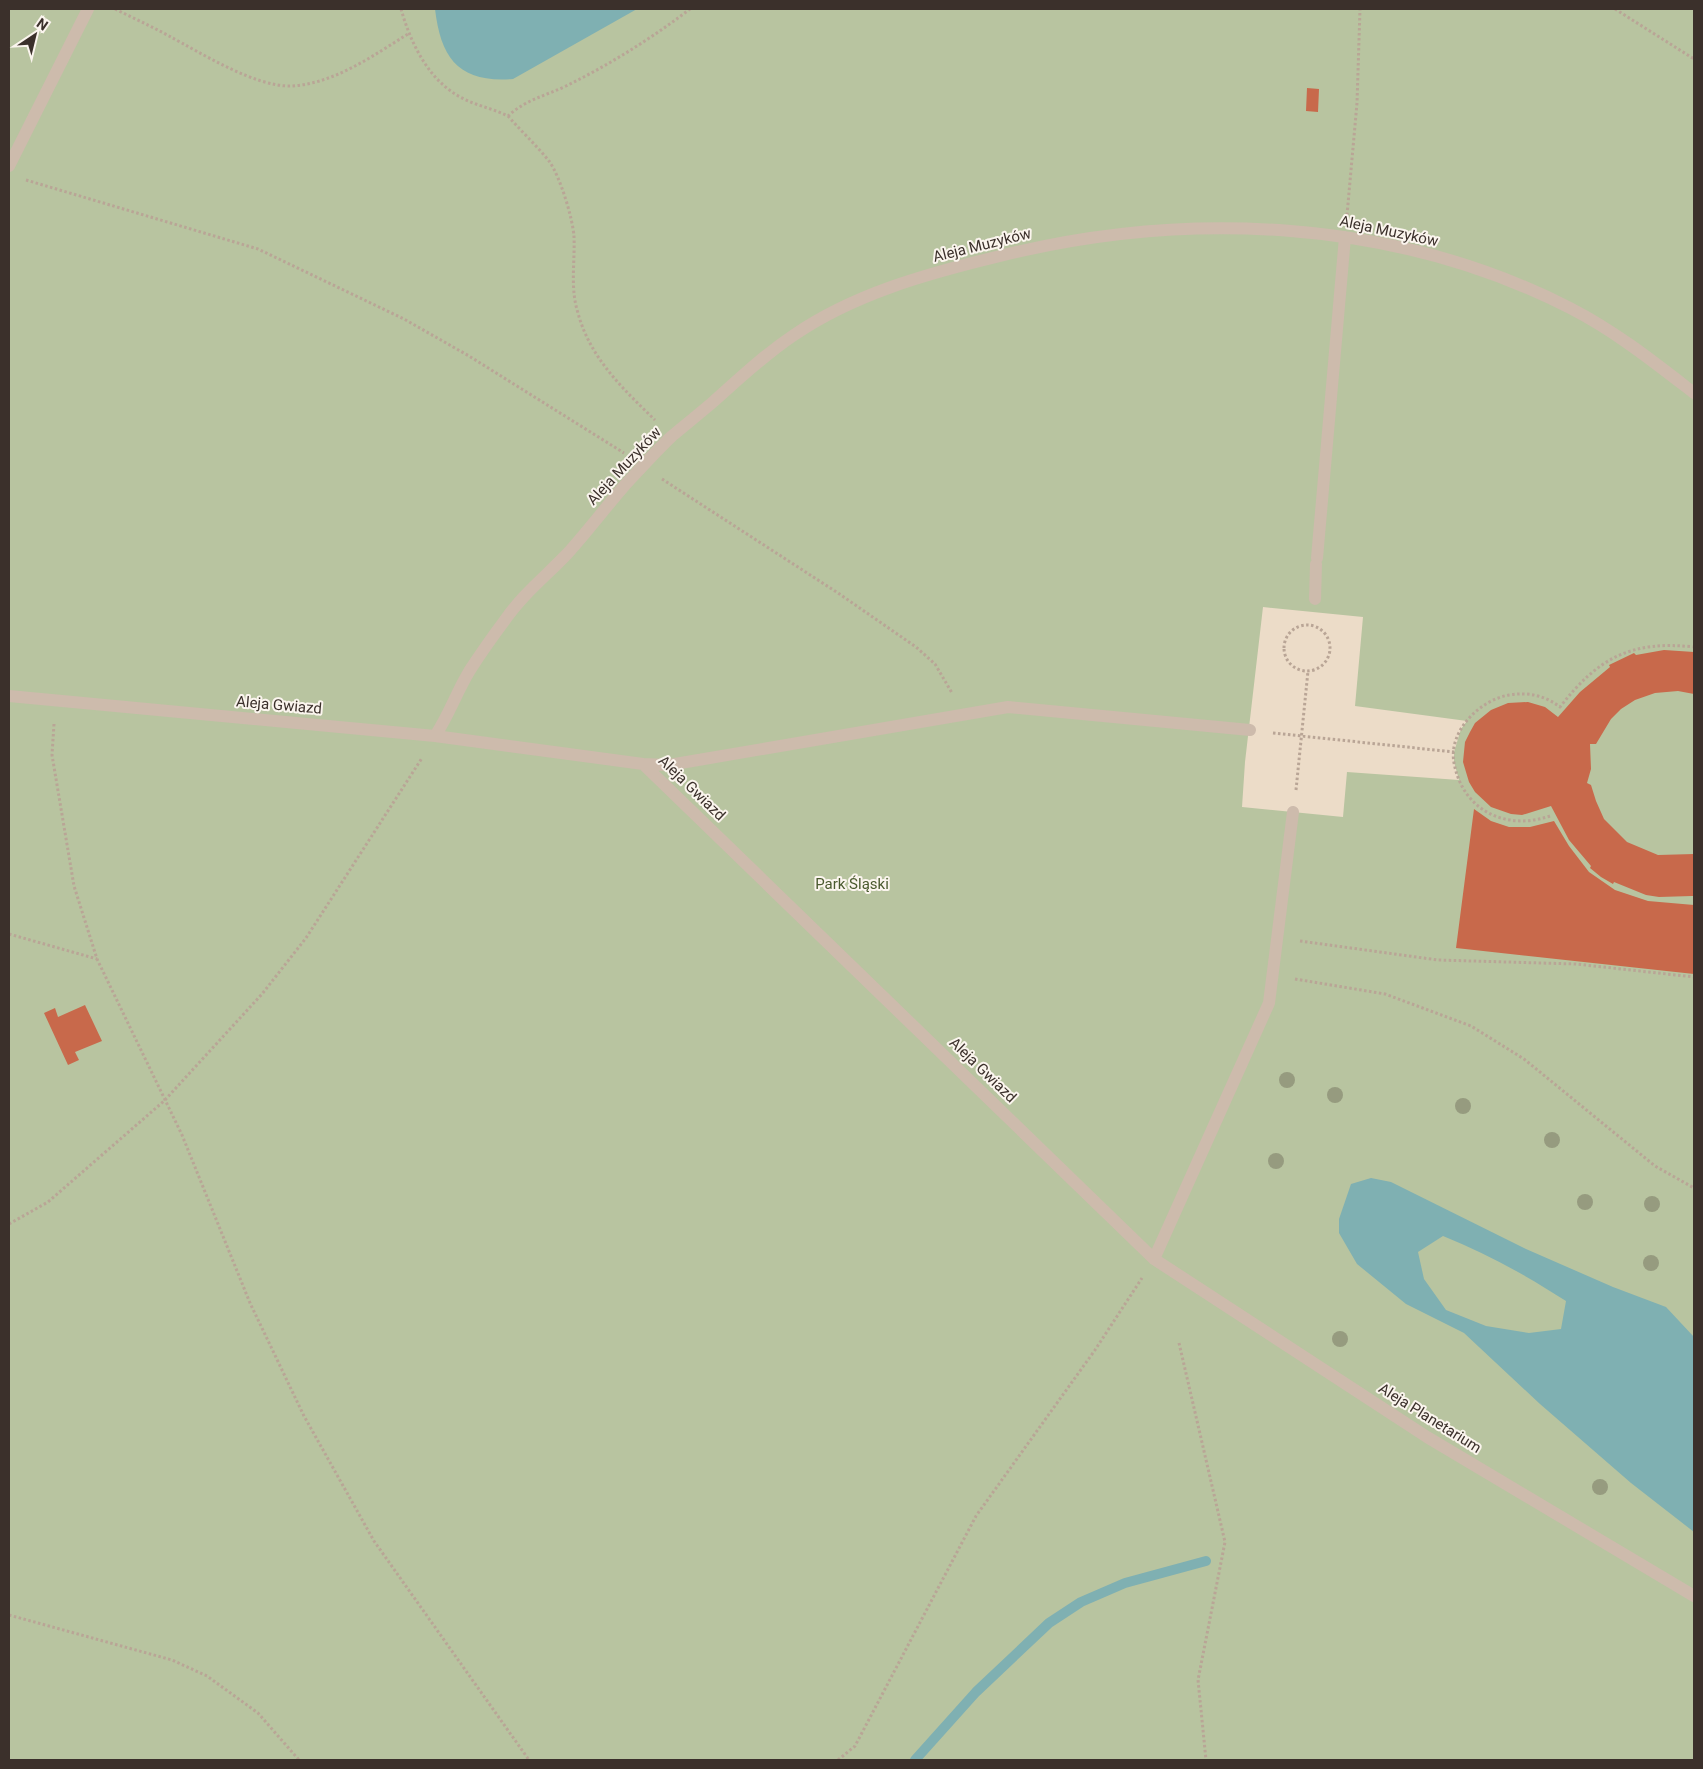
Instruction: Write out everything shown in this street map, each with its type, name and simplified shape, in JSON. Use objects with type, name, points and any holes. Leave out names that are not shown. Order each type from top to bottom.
[{"type":"street","points":[[9,166],[88,9]]},
{"type":"street","name":"Aleja Muzyków","points":[[435,736],[445,722],[470,670],[508,615],[567,554],[672,437],[775,348],[822,317],[853,300],[954,267],[1022,250],[1074,240],[1172,229],[1246,228],[1345,237],[1405,248],[1449,260],[1507,281],[1568,307],[1615,334],[1694,393]]},
{"type":"street","points":[[1315,599],[1316,561],[1345,237]]},
{"type":"street","name":"Aleja Gwiazd","points":[[9,696],[435,736],[643,764],[1154,1259]]},
{"type":"street","points":[[643,764],[669,765],[1008,707],[1250,730]]},
{"type":"street","points":[[1154,1259],[1268,1002],[1293,812]]},
{"type":"street","name":"Aleja Planetarium","points":[[1154,1259],[1427,1437],[1694,1596]]},
{"type":"path","points":[[115,9],[237,71],[283,85],[313,82],[340,73],[408,34]]},
{"type":"path","points":[[401,9],[408,34],[427,66],[445,87],[464,99],[508,116],[550,163],[564,194],[574,236],[572,282],[577,312],[585,334],[603,366],[672,437]]},
{"type":"path","points":[[508,116],[521,104],[566,86],[636,46],[690,9]]},
{"type":"path","points":[[1345,237],[1357,93],[1360,9]]},
{"type":"path","points":[[1615,9],[1694,59]]},
{"type":"path","points":[[17,178],[258,249],[404,319],[469,356],[644,467],[838,593],[916,647],[935,664],[951,691],[960,714]]},
{"type":"path","points":[[1297,626],[1318,627],[1328,642],[1328,656],[1325,662],[1308,671],[1292,667],[1285,655],[1286,637],[1297,626]]},
{"type":"path","points":[[1550,816],[1523,822],[1502,820],[1487,813],[1469,796],[1460,780],[1454,762],[1454,752],[1461,729],[1476,711],[1501,696],[1529,693],[1541,696],[1560,707],[1588,674],[1617,655],[1653,645],[1694,647]]},
{"type":"path","points":[[1293,812],[1308,671]]},
{"type":"path","points":[[1250,730],[1454,752]]},
{"type":"path","points":[[53,732],[52,755],[74,886],[97,959],[182,1135],[250,1303],[309,1425],[374,1541],[529,1760]]},
{"type":"path","points":[[9,1224],[48,1202],[164,1101],[262,994],[306,938],[435,736]]},
{"type":"path","points":[[9,934],[97,959]]},
{"type":"path","points":[[1278,937],[1438,960],[1576,964],[1694,976]]},
{"type":"path","points":[[1272,975],[1385,994],[1471,1026],[1524,1059],[1654,1166],[1694,1188]]},
{"type":"path","points":[[838,1760],[856,1746],[976,1516],[1095,1350],[1154,1259]]},
{"type":"path","points":[[1179,1343],[1225,1542],[1198,1680],[1206,1760]]},
{"type":"path","points":[[9,1615],[172,1660],[207,1676],[258,1713],[299,1760]]},
{"type":"green space","name":"Park Śląski","points":[[9,9],[1694,9],[1694,1760],[9,1760]]},
{"type":"shaded area","points":[[1263,607],[1363,617],[1355,706],[1467,721],[1461,729],[1454,752],[1454,762],[1459,780],[1347,772],[1343,817],[1242,807],[1245,762]]},
{"type":"water","points":[[435,9],[637,9],[513,79],[495,79],[479,77],[456,65],[448,55],[442,42]]},
{"type":"water","points":[[1371,1178],[1391,1182],[1526,1249],[1613,1287],[1666,1307],[1694,1337],[1694,1532],[1631,1483],[1540,1404],[1464,1333],[1406,1304],[1357,1264],[1339,1233],[1339,1219],[1351,1184]],"holes":[[[1443,1236],[1506,1266],[1566,1301],[1561,1329],[1529,1333],[1486,1326],[1446,1310],[1424,1279],[1418,1252]]]},
{"type":"building","points":[[1307,88],[1319,89],[1318,112],[1306,111]]},
{"type":"building","points":[[1664,650],[1694,652],[1694,694],[1678,691],[1655,693],[1635,700],[1621,709],[1611,719],[1596,744],[1590,744],[1591,769],[1587,783],[1591,785],[1604,819],[1627,842],[1658,855],[1694,854],[1694,896],[1659,897],[1646,895],[1614,882],[1613,884],[1590,868],[1591,866],[1569,840],[1551,806],[1522,815],[1511,814],[1491,807],[1475,792],[1469,782],[1463,762],[1465,742],[1470,732],[1475,723],[1491,710],[1508,703],[1528,702],[1545,707],[1558,717],[1580,692],[1610,667],[1609,665],[1634,653],[1636,655]]},
{"type":"building","points":[[1474,809],[1491,821],[1509,827],[1530,827],[1554,821],[1569,846],[1589,872],[1615,890],[1648,901],[1694,905],[1694,974],[1456,948]]},
{"type":"building","points":[[85,1005],[102,1041],[75,1052],[79,1060],[68,1065],[44,1013],[55,1008],[58,1017]]},
{"type":"waterway","points":[[915,1760],[976,1692],[1049,1623],[1081,1602],[1125,1583],[1206,1561]]}]
